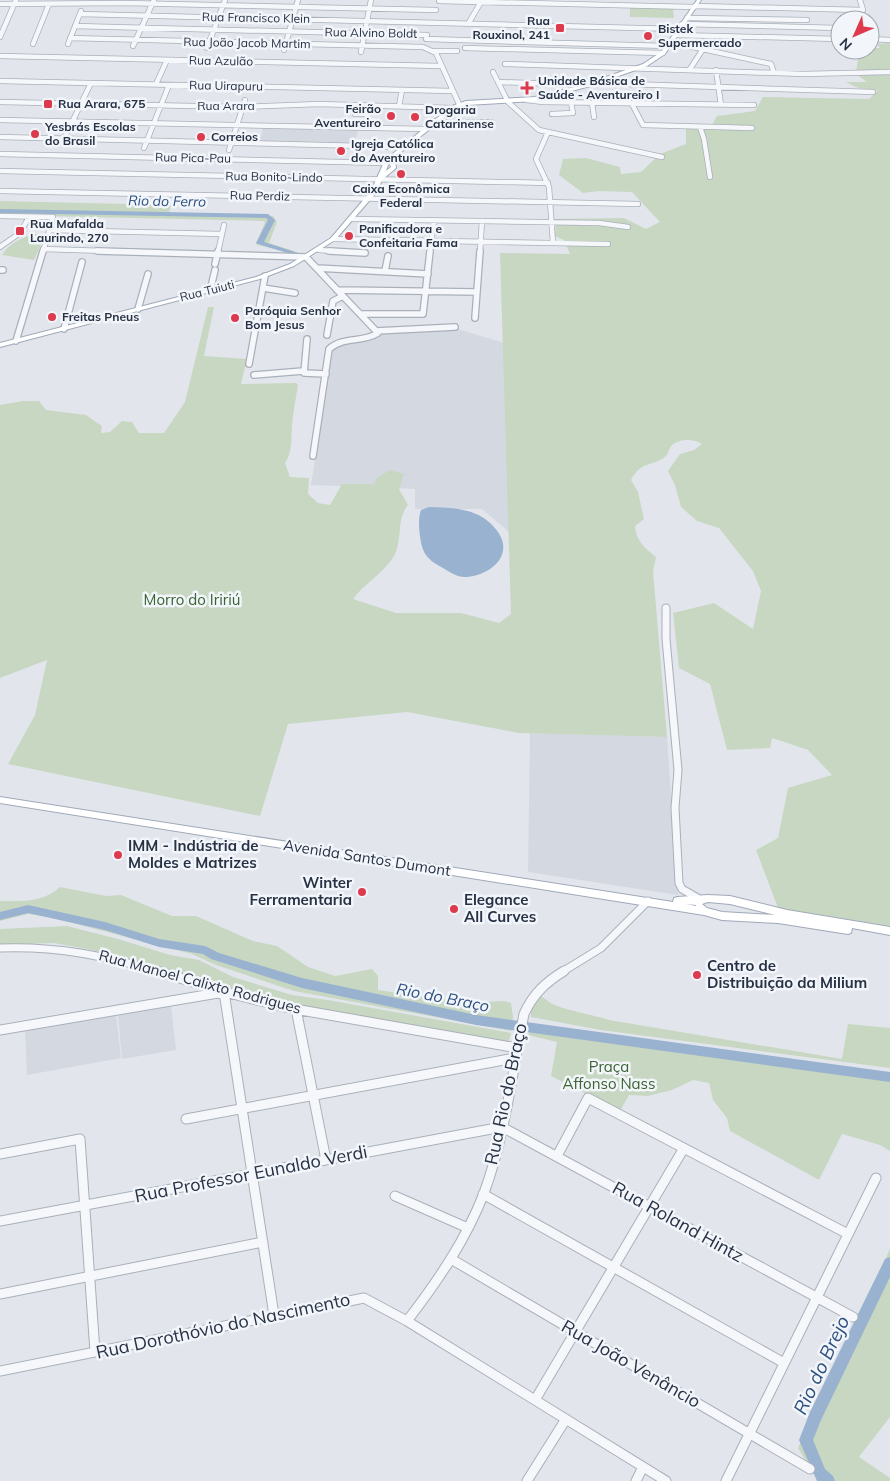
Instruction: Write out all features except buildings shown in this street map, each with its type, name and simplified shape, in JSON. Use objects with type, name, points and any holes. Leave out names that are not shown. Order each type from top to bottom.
[{"type":"main road","name":"Rua Tuiuti","points":[[380,179],[394,168],[393,160],[435,121],[459,104],[526,100],[596,83],[653,61],[663,53],[699,0]]},
{"type":"main road","points":[[394,168],[384,165],[416,135],[424,132]]},
{"type":"main road","name":"Rua Tuiuti","points":[[0,345],[265,276],[306,257],[333,239],[353,219],[377,189],[384,165]]},
{"type":"main road","name":"Avenida Santos Dumont","points":[[0,796],[681,901],[701,900]]},
{"type":"main road","name":"Avenida Santos Dumont","points":[[0,800],[648,901],[741,918]]},
{"type":"main road","points":[[648,901],[685,904],[717,899],[787,914],[890,931]]},
{"type":"main road","points":[[701,900],[699,906],[704,911]]},
{"type":"main road","points":[[741,918],[747,912],[746,907],[742,903]]},
{"type":"main road","points":[[741,918],[778,919],[890,937]]},
{"type":"street","points":[[207,48],[225,0]]},
{"type":"street","points":[[284,50],[298,0]]},
{"type":"street","points":[[361,52],[371,0]]},
{"type":"street","points":[[457,51],[432,51],[425,50],[423,47],[439,0],[603,2],[694,7],[863,10],[860,0]]},
{"type":"street","points":[[749,7],[753,0]]},
{"type":"street","points":[[0,4],[16,2],[84,4],[153,2],[436,10]]},
{"type":"street","points":[[1,34],[16,2]]},
{"type":"street","points":[[134,46],[153,2]]},
{"type":"street","points":[[468,24],[481,2]]},
{"type":"street","points":[[33,44],[49,4]]},
{"type":"street","points":[[68,44],[84,4]]},
{"type":"street","name":"Rua Francisco Klein","points":[[80,14],[468,24],[830,28]]},
{"type":"street","points":[[0,18],[9,18]]},
{"type":"street","points":[[687,18],[807,20]]},
{"type":"street","name":"Rua Alvino Boldt","points":[[75,26],[365,33],[487,41],[669,44],[703,49],[770,64],[774,66],[774,73]]},
{"type":"street","points":[[675,35],[830,39]]},
{"type":"street","name":"Rua João Jacob Martim","points":[[70,38],[423,47]]},
{"type":"street","points":[[487,41],[487,48]]},
{"type":"street","points":[[465,48],[663,53]]},
{"type":"street","points":[[690,69],[703,49]]},
{"type":"street","points":[[432,51],[436,53],[459,104]]},
{"type":"street","name":"Rua Azulão","points":[[0,56],[442,66]]},
{"type":"street","points":[[156,84],[167,60]]},
{"type":"street","points":[[505,64],[774,73],[890,72]]},
{"type":"street","points":[[716,70],[721,105]]},
{"type":"street","points":[[493,72],[508,102],[533,125],[548,132],[662,157]]},
{"type":"street","name":"Rua Uirapuru","points":[[0,81],[453,91]]},
{"type":"street","points":[[498,82],[588,85]]},
{"type":"street","points":[[64,139],[91,83]]},
{"type":"street","points":[[596,83],[873,92]]},
{"type":"street","points":[[144,148],[169,85]]},
{"type":"street","points":[[399,106],[402,90]]},
{"type":"street","points":[[0,102],[4,94]]},
{"type":"street","points":[[229,150],[245,100]]},
{"type":"street","points":[[526,100],[571,103],[754,105]]},
{"type":"street","name":"Rua Arara","points":[[0,102],[242,107],[319,104],[452,108]]},
{"type":"street","points":[[552,114],[573,113],[571,103]]},
{"type":"street","points":[[592,103],[594,117]]},
{"type":"street","points":[[632,104],[643,126],[752,128]]},
{"type":"street","points":[[355,114],[369,114],[372,106]]},
{"type":"street","points":[[0,120],[424,132]]},
{"type":"street","points":[[435,121],[452,123],[491,122]]},
{"type":"street","points":[[700,127],[704,139],[710,177]]},
{"type":"street","points":[[548,132],[536,157],[548,183],[554,243]]},
{"type":"street","points":[[0,137],[403,147]]},
{"type":"street","name":"Rua Pica-Pau","points":[[0,154],[384,165]]},
{"type":"street","name":"Rua Bonito-Lindo","points":[[0,171],[548,183]]},
{"type":"street","name":"Rua Perdiz","points":[[0,191],[638,204]]},
{"type":"street","points":[[0,216],[53,217],[16,341]]},
{"type":"street","points":[[0,247],[20,233],[29,217]]},
{"type":"street","points":[[353,219],[604,223],[628,226]]},
{"type":"street","points":[[360,314],[423,314],[434,220]]},
{"type":"street","points":[[475,318],[482,221]]},
{"type":"street","points":[[210,290],[224,225]]},
{"type":"street","points":[[49,230],[222,234]]},
{"type":"street","points":[[333,239],[608,244]]},
{"type":"street","points":[[44,249],[306,257],[378,333],[368,339],[339,342],[330,346],[313,456]]},
{"type":"street","points":[[319,250],[365,253]]},
{"type":"street","points":[[385,271],[388,256]]},
{"type":"street","points":[[64,329],[82,262]]},
{"type":"street","points":[[317,268],[428,274]]},
{"type":"street","points":[[138,309],[148,274]]},
{"type":"street","points":[[249,364],[265,276]]},
{"type":"street","points":[[263,288],[274,289],[282,293],[295,293]]},
{"type":"street","points":[[337,290],[477,292]]},
{"type":"street","points":[[327,335],[334,301],[343,296]]},
{"type":"street","points":[[376,330],[455,327]]},
{"type":"street","points":[[303,371],[307,339]]},
{"type":"street","points":[[254,375],[303,371],[307,374],[326,374]]},
{"type":"street","points":[[666,608],[666,639],[678,770],[675,808],[679,883],[682,889],[701,900]]},
{"type":"street","name":"Rua Rio do Braço","points":[[407,1321],[436,1283],[451,1259],[468,1228],[483,1194],[502,1127],[520,1031],[530,998],[537,990],[602,947],[648,901]]},
{"type":"street","name":"Rua Manoel Calixto Rodrigues","points":[[0,948],[34,946],[82,950],[224,992],[296,1009],[518,1048]]},
{"type":"street","points":[[0,1030],[224,992],[274,1315]]},
{"type":"street","points":[[296,1009],[326,1160]]},
{"type":"street","points":[[186,1119],[515,1058]]},
{"type":"street","points":[[557,1156],[588,1098],[848,1234]]},
{"type":"street","name":"Rua Roland Hintz","points":[[502,1127],[853,1317]]},
{"type":"street","name":"Rua Professor Eunaldo Verdi","points":[[0,1221],[502,1127]]},
{"type":"street","points":[[0,1154],[80,1139],[95,1352]]},
{"type":"street","points":[[534,1400],[684,1148]]},
{"type":"street","points":[[726,1481],[876,1178]]},
{"type":"street","points":[[483,1194],[784,1363]]},
{"type":"street","points":[[395,1196],[468,1228]]},
{"type":"street","points":[[0,1294],[263,1242]]},
{"type":"street","name":"Rua João Venâncio","points":[[451,1259],[810,1469]]},
{"type":"street","name":"Rua Dorothóvio do Nascimento","points":[[0,1371],[364,1298],[407,1321],[666,1481]]},
{"type":"street","points":[[527,1481],[566,1419]]},
{"type":"street","points":[[636,1481],[643,1467]]},
{"type":"shaded area","points":[[263,128],[358,130],[355,143],[260,142]]},
{"type":"shaded area","points":[[458,329],[504,343],[515,537],[482,509],[415,509],[415,489],[311,485],[332,348],[381,331]]},
{"type":"shaded area","points":[[530,733],[667,737],[678,895],[528,872]]},
{"type":"shaded area","points":[[171,1005],[176,1050],[122,1059],[118,1014]]},
{"type":"shaded area","points":[[116,1014],[121,1058],[27,1075],[25,1030]]},
{"type":"green space","points":[[630,6],[673,7],[674,18],[630,17]]},
{"type":"green space","name":"Morro do Iririú","points":[[890,43],[890,926],[778,908],[756,850],[778,838],[788,788],[832,775],[808,750],[772,738],[770,748],[727,750],[710,684],[679,668],[673,613],[714,603],[753,629],[761,591],[753,571],[719,528],[697,521],[681,507],[675,485],[668,471],[680,454],[694,450],[702,444],[691,440],[675,443],[671,446],[666,456],[657,462],[639,469],[631,480],[638,492],[644,519],[635,526],[637,536],[656,557],[653,571],[667,737],[519,733],[407,712],[288,724],[260,816],[8,764],[35,715],[47,660],[0,678],[0,405],[23,401],[39,401],[46,410],[86,415],[102,426],[101,433],[110,432],[122,421],[132,422],[139,433],[164,433],[185,402],[208,307],[214,307],[204,356],[247,359],[241,384],[296,383],[298,385],[292,420],[290,449],[285,463],[290,477],[309,478],[308,494],[318,503],[330,505],[342,484],[374,484],[377,478],[390,470],[404,474],[399,489],[408,505],[402,517],[397,550],[385,568],[353,599],[396,613],[461,613],[499,623],[511,614],[500,253],[570,254],[564,240],[555,236],[556,219],[624,218],[646,229],[660,222],[632,192],[599,191],[583,193],[559,175],[563,159],[586,158],[620,167],[621,174],[641,172],[660,154],[686,144],[686,128],[710,128],[717,116],[755,111],[763,97],[869,99],[878,90],[858,88],[846,82],[867,82],[856,74],[858,60],[880,60],[880,44]]},
{"type":"green space","points":[[0,201],[169,205],[171,206],[169,212],[172,213],[273,216],[277,222],[269,243],[298,254],[257,245],[265,222],[263,221],[0,215]]},
{"type":"green space","points":[[35,234],[46,234],[34,260],[2,255],[8,247],[17,241]]},
{"type":"green space","points":[[60,887],[106,896],[121,895],[172,916],[196,916],[253,941],[277,946],[308,967],[335,976],[372,969],[378,976],[378,990],[473,1002],[508,1002],[511,1003],[513,1017],[511,1031],[294,991],[216,965],[192,954],[49,917],[28,914],[0,921],[0,901],[32,900],[47,896]]},
{"type":"green space","points":[[67,926],[170,955],[199,960],[233,977],[292,995],[511,1033],[508,1044],[274,1002],[92,950],[54,943],[0,945],[0,929]]},
{"type":"green space","points":[[538,996],[561,1007],[609,1020],[842,1059],[848,1024],[890,1028],[890,1068],[601,1030],[531,1017],[531,1005]]},
{"type":"green space","name":"Praça Affonso Nass","points":[[531,1028],[890,1081],[890,1151],[880,1145],[842,1134],[819,1180],[730,1131],[727,1118],[713,1100],[709,1083],[693,1080],[672,1090],[648,1096],[629,1095],[620,1111],[551,1076],[557,1042],[528,1035]]},
{"type":"green space","points":[[890,1249],[890,1417],[859,1457],[890,1478],[890,1481],[818,1481],[798,1448]]},
{"type":"water","points":[[429,507],[458,509],[484,518],[498,532],[502,540],[502,556],[498,562],[484,572],[460,577],[433,562],[424,552],[419,530],[421,510]]},
{"type":"waterway","name":"Rio do Ferro","points":[[0,211],[268,216],[272,220],[260,243],[294,253]]},
{"type":"waterway","name":"Rio do Braço","points":[[0,916],[28,909],[105,926],[159,943],[205,950],[215,956],[302,983],[476,1020],[890,1077]]},
{"type":"waterway","name":"Rio do Brejo","points":[[828,1481],[820,1474],[806,1440],[815,1417],[890,1263]]},
{"type":"place","name":"Rua Rouxinol, 241","points":[[560,28]]},
{"type":"place","name":"Bistek Supermercado","points":[[648,36]]},
{"type":"place","name":"Unidade Básica de Saúde - Aventureiro I","points":[[527,88]]},
{"type":"place","name":"Rua Arara, 675","points":[[48,104]]},
{"type":"place","name":"Feirão Aventureiro","points":[[391,116]]},
{"type":"place","name":"Drogaria Catarinense","points":[[415,117]]},
{"type":"place","name":"Yesbrás Escolas do Brasil","points":[[35,134]]},
{"type":"place","name":"Correios","points":[[201,137]]},
{"type":"place","name":"Igreja Católica do Aventureiro","points":[[341,151]]},
{"type":"place","name":"Caixa Econômica Federal","points":[[401,174]]},
{"type":"place","name":"Rua Mafalda Laurindo, 270","points":[[20,231]]},
{"type":"place","name":"Panificadora e Confeitaria Fama","points":[[349,236]]},
{"type":"place","name":"Freitas Pneus","points":[[52,317]]},
{"type":"place","name":"Paróquia Senhor Bom Jesus","points":[[235,318]]},
{"type":"place","name":"IMM - Indústria de Moldes e Matrizes","points":[[118,855]]},
{"type":"place","name":"Winter Ferramentaria","points":[[362,892]]},
{"type":"place","name":"Elegance All Curves","points":[[454,909]]},
{"type":"place","name":"Centro de Distribuição da Milium","points":[[697,975]]}]
